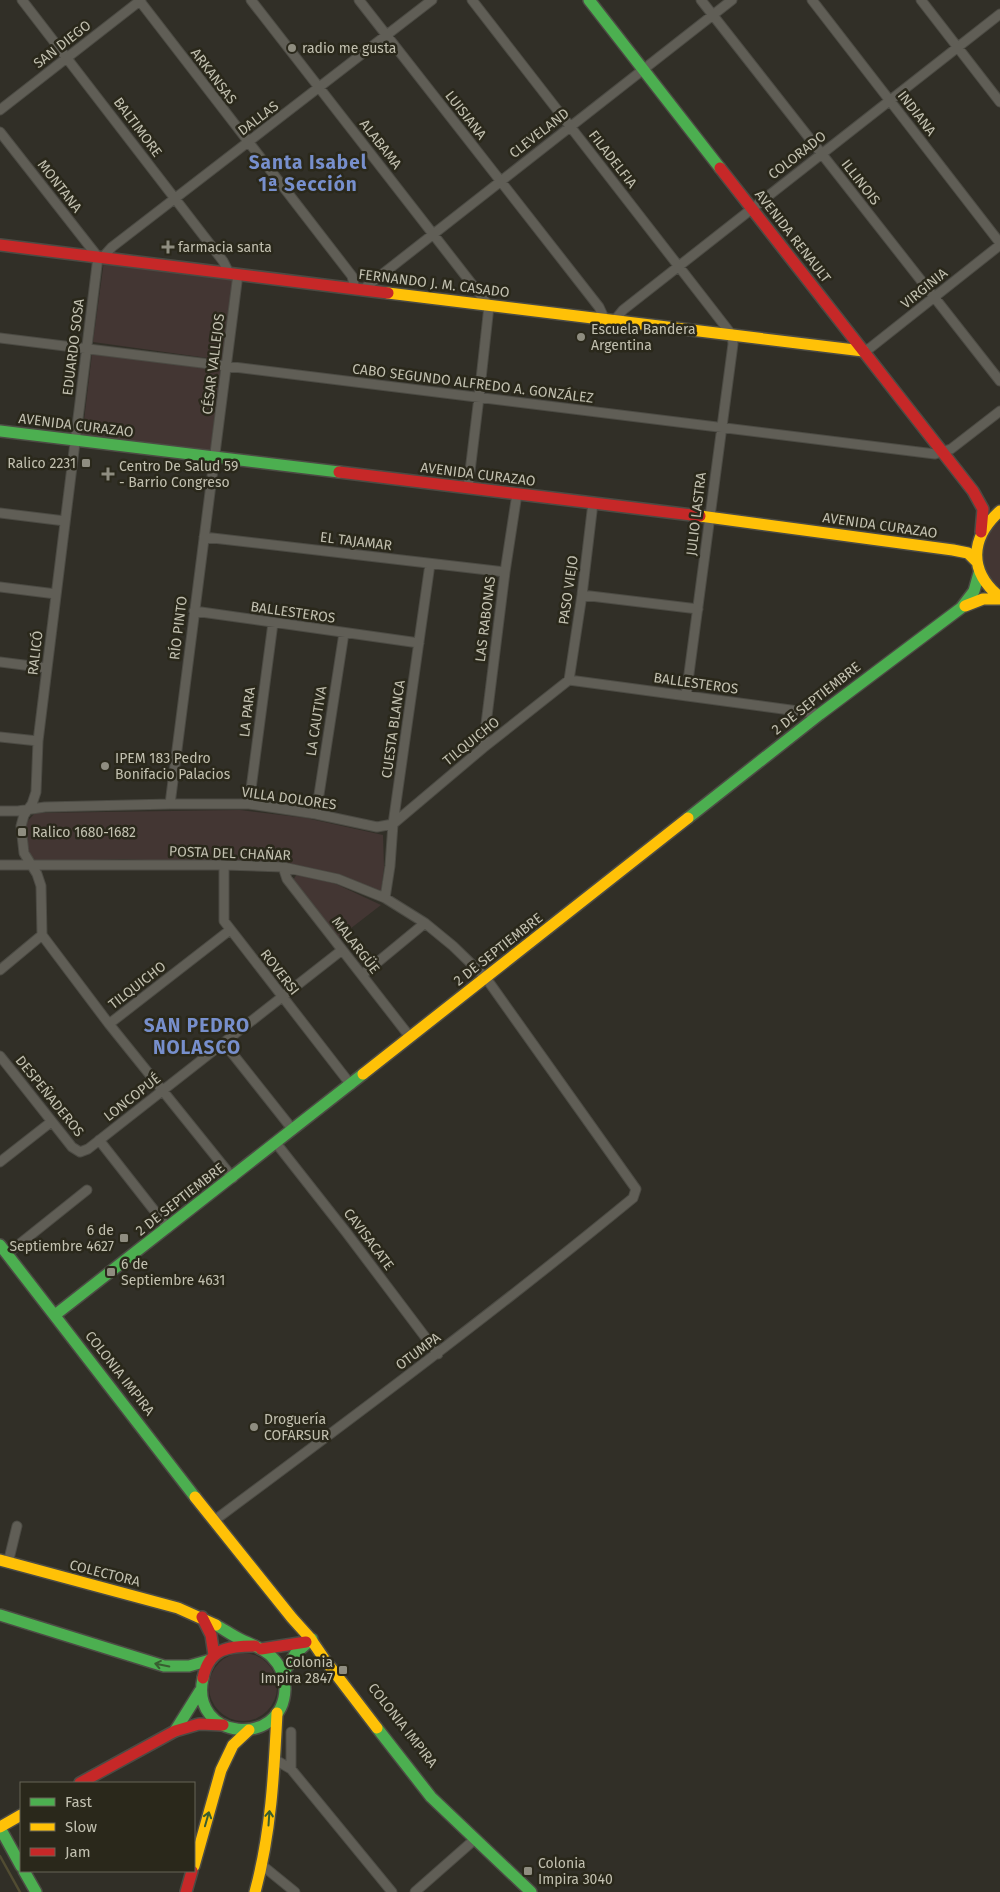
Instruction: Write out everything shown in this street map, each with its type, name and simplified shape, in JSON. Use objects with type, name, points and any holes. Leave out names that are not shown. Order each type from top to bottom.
[{"type":"main road","name":"AVENIDA RENAULT","points":[[589,0],[973,491],[981,499],[1000,510]]},
{"type":"main road","name":"FERNANDO J. M. CASADO","points":[[0,245],[864,351]]},
{"type":"main road","name":"AVENIDA CURAZAO","points":[[0,430],[593,503],[953,550],[968,553],[976,561]]},
{"type":"main road","name":"AVENIDA RENAULT","points":[[973,491],[983,509],[981,532]]},
{"type":"main road","points":[[1000,510],[981,532],[977,543],[976,561],[979,573],[988,587],[1000,598]]},
{"type":"main road","name":"AVENIDA CURAZAO","points":[[953,550],[977,543]]},
{"type":"main road","name":"2 DE SEPTIEMBRE","points":[[961,608],[974,591],[979,573]]},
{"type":"main road","name":"2 DE SEPTIEMBRE","points":[[55,1315],[233,1178],[820,714],[961,608],[983,599],[1000,598]]},
{"type":"main road","name":"COLONIA IMPIRA","points":[[4,1250],[292,1618],[302,1626],[312,1642],[330,1656],[348,1677],[437,1792],[461,1827],[531,1892]]},
{"type":"main road","name":"COLECTORA","points":[[4,1562],[165,1604],[202,1617],[258,1648]]},
{"type":"main road","points":[[0,1615],[164,1666],[189,1666],[212,1658],[233,1646],[258,1648],[312,1642]]},
{"type":"main road","points":[[202,1617],[211,1635],[212,1658],[201,1677],[200,1690],[206,1709],[213,1718],[223,1725]]},
{"type":"main road","points":[[283,1674],[290,1661],[312,1642]]},
{"type":"main road","points":[[256,1892],[268,1841],[277,1713],[285,1693],[283,1674],[272,1657],[258,1648]]},
{"type":"main road","points":[[175,1731],[200,1690]]},
{"type":"main road","points":[[195,1862],[221,1770],[233,1745],[249,1730],[266,1723],[277,1713]]},
{"type":"main road","points":[[82,1782],[175,1731],[199,1724],[223,1725],[238,1730],[249,1730]]},
{"type":"main road","points":[[20,1816],[0,1828],[20,1864]]},
{"type":"main road","points":[[25,1872],[36,1892]]},
{"type":"main road","points":[[186,1892],[192,1872]]},
{"type":"street","name":"BALTIMORE","points":[[22,0],[234,274]]},
{"type":"street","name":"SAN DIEGO","points":[[0,110],[140,0]]},
{"type":"street","name":"ARKANSAS","points":[[140,0],[361,289]]},
{"type":"street","name":"ALABAMA","points":[[251,0],[488,306]]},
{"type":"street","name":"LUISIANA","points":[[359,0],[610,320]]},
{"type":"street","name":"DALLAS","points":[[100,258],[432,0]]},
{"type":"street","name":"FILADELFIA","points":[[472,0],[732,335]]},
{"type":"street","name":"ILLINOIS","points":[[702,0],[1000,380]]},
{"type":"street","name":"CLEVELAND","points":[[361,289],[732,0]]},
{"type":"street","name":"INDIANA","points":[[812,0],[1000,244]]},
{"type":"street","points":[[921,0],[1000,102]]},
{"type":"street","name":"COLORADO","points":[[610,320],[1000,14]]},
{"type":"street","name":"MONTANA","points":[[0,132],[100,258]]},
{"type":"street","name":"VIRGINIA","points":[[864,351],[1000,244]]},
{"type":"street","name":"EDUARDO SOSA","points":[[75,440],[100,258]]},
{"type":"street","name":"CÉSAR VALLEJOS","points":[[214,457],[226,366],[234,274]]},
{"type":"street","points":[[468,488],[480,398],[488,306]]},
{"type":"street","name":"JULIO LASTRA","points":[[686,696],[732,335]]},
{"type":"street","name":"CABO SEGUNDO ALFREDO A. GONZÁLEZ","points":[[0,338],[932,454],[943,453]]},
{"type":"street","points":[[943,453],[951,450],[1000,412]]},
{"type":"street","name":"RALICÓ","points":[[42,936],[42,886],[37,874],[24,854],[21,826],[24,815],[29,809],[36,792],[38,741],[75,440]]},
{"type":"street","name":"RÍO PINTO","points":[[170,804],[214,457]]},
{"type":"street","name":"LAS RABONAS","points":[[483,748],[505,572],[518,494]]},
{"type":"street","name":"PASO VIEJO","points":[[569,680],[593,503]]},
{"type":"street","points":[[0,513],[65,521]]},
{"type":"street","name":"EL TAJAMAR","points":[[204,537],[505,572]]},
{"type":"street","name":"CUESTA BLANCA","points":[[385,898],[390,866],[393,824],[430,564]]},
{"type":"street","points":[[0,587],[56,594]]},
{"type":"street","points":[[582,595],[698,609]]},
{"type":"street","name":"BALLESTEROS","points":[[194,611],[419,643]]},
{"type":"street","name":"LA PARA","points":[[249,804],[273,622]]},
{"type":"street","name":"LA CAUTIVA","points":[[316,814],[344,633]]},
{"type":"street","points":[[0,662],[47,668]]},
{"type":"street","name":"BALLESTEROS","points":[[569,680],[820,714]]},
{"type":"street","name":"TILQUICHO","points":[[393,824],[483,748],[569,680]]},
{"type":"street","points":[[0,737],[38,741]]},
{"type":"street","name":"VILLA DOLORES","points":[[0,811],[45,807],[249,804],[316,814],[377,827],[393,824]]},
{"type":"street","name":"POSTA DEL CHAÑAR","points":[[0,865],[224,865],[282,867],[338,879],[385,898],[425,923],[453,946],[486,978],[634,1184],[636,1194],[633,1198]]},
{"type":"street","name":"ROVERSI","points":[[224,865],[224,922],[350,1085]]},
{"type":"street","name":"MALARGÜE","points":[[282,867],[287,879],[410,1037]]},
{"type":"street","points":[[362,975],[425,923]]},
{"type":"street","name":"TILQUICHO","points":[[109,1024],[230,930]]},
{"type":"street","points":[[0,970],[42,936],[109,1024],[233,1178]]},
{"type":"street","name":"LONCOPUÉ","points":[[80,1152],[88,1149],[342,950]]},
{"type":"street","points":[[224,1043],[292,1130]]},
{"type":"street","name":"DESPEÑADEROS","points":[[2,1062],[72,1148],[80,1152]]},
{"type":"street","points":[[0,1162],[52,1122]]},
{"type":"street","name":"DESPEÑADEROS","points":[[99,1140],[168,1228]]},
{"type":"street","name":"CAVISACATE","points":[[276,1143],[438,1354]]},
{"type":"street","points":[[4,1250],[87,1190]]},
{"type":"street","name":"OTUMPA","points":[[215,1520],[438,1354],[633,1198]]},
{"type":"street","points":[[4,1562],[17,1526]]},
{"type":"street","points":[[291,1732],[291,1769]]},
{"type":"street","points":[[274,1760],[291,1769],[392,1892]]},
{"type":"street","points":[[415,1892],[474,1840]]},
{"type":"street","points":[[263,1866],[295,1892]]},
{"type":"shaded area","points":[[104,261],[233,278],[222,360],[93,342]]},
{"type":"shaded area","points":[[92,354],[221,370],[210,454],[82,437]]},
{"type":"shaded area","points":[[1000,522],[1000,587],[988,572],[984,554],[988,537]]},
{"type":"shaded area","points":[[240,810],[306,818],[383,835],[384,867],[381,891],[339,875],[222,863],[124,859],[30,862],[26,842],[26,823],[35,813]]},
{"type":"shaded area","points":[[297,874],[336,884],[381,905],[337,939],[293,880]]},
{"type":"shaded area","points":[[243,1653],[256,1656],[267,1663],[274,1674],[277,1687],[274,1700],[267,1711],[256,1718],[243,1721],[230,1718],[219,1711],[212,1700],[209,1687],[212,1674],[219,1663],[230,1656]]},
{"type":"waterway","points":[[0,1856],[20,1892]]},
{"type":"traffic: fast","points":[[589,0],[720,168]]},
{"type":"traffic: fast","points":[[0,431],[339,472]]},
{"type":"traffic: fast","points":[[688,818],[820,714],[961,608],[974,591],[979,573]]},
{"type":"traffic: fast","points":[[55,1315],[363,1074]]},
{"type":"traffic: fast","points":[[0,1245],[195,1497]]},
{"type":"traffic: fast","points":[[0,1615],[164,1666],[189,1666],[210,1660]]},
{"type":"traffic: fast","points":[[203,1678],[202,1699],[210,1714],[222,1725],[238,1729],[254,1728],[269,1721],[280,1708],[285,1685],[282,1672],[275,1660],[262,1649],[216,1625]]},
{"type":"traffic: fast","points":[[283,1674],[295,1654],[312,1639]]},
{"type":"traffic: fast","points":[[175,1731],[200,1691]]},
{"type":"traffic: fast","points":[[377,1728],[431,1797],[531,1892]]},
{"type":"traffic: fast","points":[[0,1828],[20,1864]]},
{"type":"traffic: fast","points":[[25,1872],[36,1892]]},
{"type":"traffic: slow","points":[[388,293],[863,351]]},
{"type":"traffic: slow","points":[[1000,511],[983,532],[978,543],[977,554],[982,576],[1000,597]]},
{"type":"traffic: slow","points":[[700,516],[953,550],[968,553],[976,561]]},
{"type":"traffic: slow","points":[[965,606],[983,599],[1000,599]]},
{"type":"traffic: slow","points":[[363,1074],[688,818]]},
{"type":"traffic: slow","points":[[195,1497],[310,1638],[377,1728]]},
{"type":"traffic: slow","points":[[0,1560],[178,1608],[216,1625]]},
{"type":"traffic: slow","points":[[255,1892],[268,1826],[277,1713]]},
{"type":"traffic: slow","points":[[195,1862],[221,1770],[233,1745],[249,1730]]},
{"type":"traffic: slow","points":[[0,1827],[20,1816]]},
{"type":"traffic: jam","points":[[720,168],[973,491],[983,509],[981,532]]},
{"type":"traffic: jam","points":[[0,245],[388,293]]},
{"type":"traffic: jam","points":[[339,472],[700,516]]},
{"type":"traffic: jam","points":[[202,1617],[211,1635],[214,1655]]},
{"type":"traffic: jam","points":[[261,1649],[306,1642]]},
{"type":"traffic: jam","points":[[203,1678],[210,1660],[215,1655],[229,1648],[255,1646]]},
{"type":"traffic: jam","points":[[82,1782],[175,1731],[199,1724],[223,1725]]},
{"type":"traffic: jam","points":[[186,1892],[192,1872]]},
{"type":"place","name":"radio me gusta","points":[[292,48]]},
{"type":"place","name":"farmacia santa","points":[[168,247]]},
{"type":"place","name":"Escuela Bandera Argentina","points":[[581,337]]},
{"type":"place","name":"Ralico 2231","points":[[86,463]]},
{"type":"place","name":"Centro De Salud 59 - Barrio Congreso","points":[[108,474]]},
{"type":"place","name":"IPEM 183 Pedro Bonifacio Palacios","points":[[105,766]]},
{"type":"place","name":"Ralico 1680-1682","points":[[22,832]]},
{"type":"place","name":"6 de Septiembre 4627","points":[[124,1238]]},
{"type":"place","name":"6 de Septiembre 4631","points":[[111,1272]]},
{"type":"place","name":"Droguería COFARSUR","points":[[254,1427]]},
{"type":"place","name":"Colonia Impira 2847","points":[[343,1670]]},
{"type":"place","name":"Colonia Impira 3040","points":[[528,1871]]},
{"type":"district","name":"Santa Isabel 1ª Sección","points":[[308,173]]},
{"type":"district","name":"SAN PEDRO NOLASCO","points":[[197,1036]]}]
